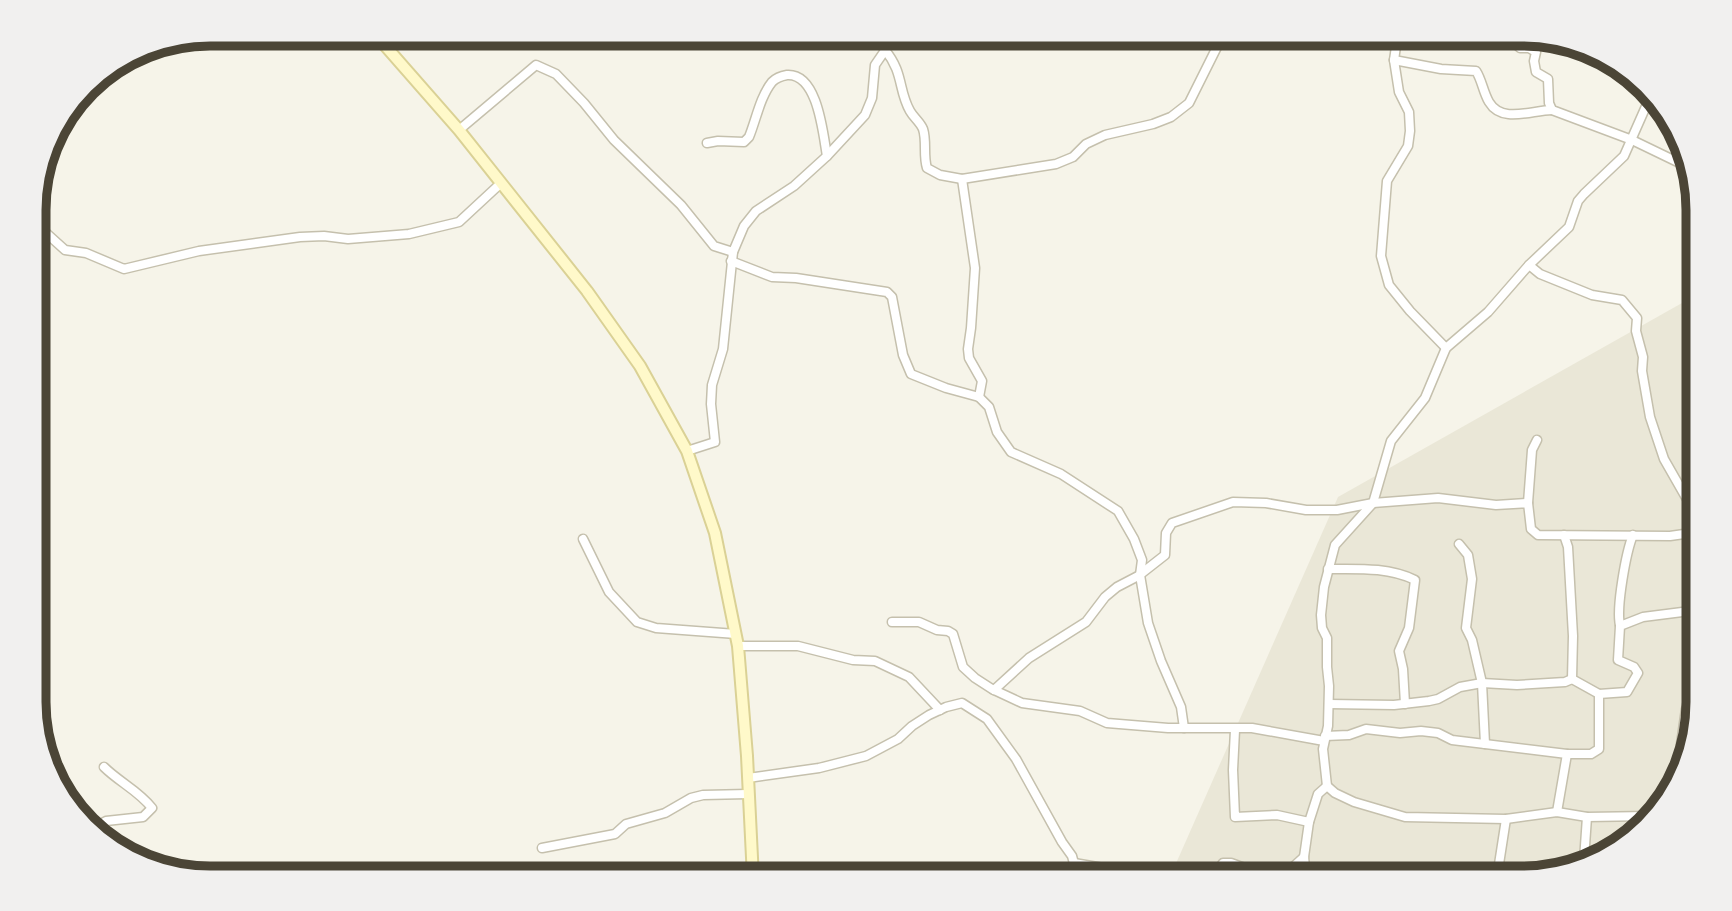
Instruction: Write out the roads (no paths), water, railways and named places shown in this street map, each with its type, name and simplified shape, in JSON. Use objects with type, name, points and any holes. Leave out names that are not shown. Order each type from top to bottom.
[{"type":"street","points":[[687,451],[715,442],[712,385],[723,349],[732,256],[744,226],[755,211],[794,186],[827,156],[865,116],[872,98],[875,65],[888,45]]},
{"type":"street","points":[[885,50],[893,59],[901,78],[911,113],[924,132],[927,168],[940,175],[962,179],[1056,164],[1073,157],[1086,144],[1105,135],[1171,117],[1189,103],[1218,45]]},
{"type":"street","points":[[1396,45],[1394,60],[1399,92],[1409,112],[1410,131],[1408,146],[1387,181],[1381,256],[1389,285],[1446,348]]},
{"type":"street","points":[[1517,45],[1536,52],[1536,72],[1548,79],[1552,110]]},
{"type":"street","points":[[385,46],[459,130],[587,291],[640,366],[687,451],[715,533],[737,640],[752,866]]},
{"type":"street","points":[[1394,60],[1441,69],[1476,71],[1490,103],[1504,114],[1552,110],[1632,140],[1680,163]]},
{"type":"street","points":[[459,130],[536,65],[556,74],[614,140],[681,205],[714,246],[772,278],[796,278],[887,292],[892,297],[897,331],[911,374],[979,397],[989,407],[997,432],[1011,452],[1061,474],[1118,511],[1142,560],[1141,574],[1148,623],[1161,662],[1181,707],[1184,728]]},
{"type":"street","points":[[707,143],[744,142],[749,137],[772,83],[782,76],[791,75],[799,77],[810,90],[818,107],[827,156]]},
{"type":"street","points":[[1640,816],[1587,817],[1557,812],[1506,819],[1405,817],[1354,802],[1335,793],[1327,786],[1324,738],[1328,726],[1329,704],[1327,638],[1322,628],[1321,615],[1328,569],[1335,545],[1373,503],[1391,441],[1425,398],[1446,348],[1488,312],[1529,265],[1569,227],[1578,201],[1624,156],[1647,104]]},
{"type":"street","points":[[962,179],[975,268],[968,349],[969,358],[982,381],[979,397]]},
{"type":"street","points":[[46,233],[65,250],[86,253],[124,269],[199,251],[300,237],[348,239],[409,234],[459,222],[500,184]]},
{"type":"street","points":[[1529,265],[1540,274],[1592,295],[1622,300],[1637,318],[1636,331],[1643,357],[1650,417],[1664,459],[1686,498]]},
{"type":"street","points":[[1537,440],[1532,450],[1528,503],[1531,529],[1538,535],[1670,536],[1686,534]]},
{"type":"street","points":[[994,690],[1029,658],[1086,622],[1116,587],[1130,582],[1165,555],[1166,534],[1172,523],[1233,502],[1266,503],[1306,510],[1337,510],[1373,503],[1438,498],[1496,505],[1528,503]]},
{"type":"street","points":[[1564,535],[1568,547],[1573,636],[1572,679]]},
{"type":"street","points":[[1572,679],[1599,694],[1627,692],[1638,673],[1634,667],[1618,660],[1619,610],[1628,548],[1633,535]]},
{"type":"street","points":[[583,539],[609,592],[637,622],[656,628],[798,646],[853,660],[875,661],[909,677],[940,710]]},
{"type":"street","points":[[1460,544],[1468,555],[1472,579],[1466,628],[1472,640],[1482,682],[1485,744]]},
{"type":"street","points":[[1328,569],[1385,571],[1415,580],[1409,628],[1399,651],[1404,669],[1405,704]]},
{"type":"street","points":[[1620,625],[1643,617],[1686,612]]},
{"type":"street","points":[[892,622],[919,622],[953,634],[963,667],[994,690],[1022,704],[1080,712],[1107,723],[1252,729],[1324,738],[1349,735],[1366,729],[1400,733],[1421,731],[1438,733],[1452,740],[1567,754],[1591,754],[1599,749],[1599,694]]},
{"type":"street","points":[[1329,704],[1405,704],[1438,699],[1460,687],[1482,682],[1517,685],[1565,682],[1572,679]]},
{"type":"street","points":[[748,778],[819,768],[866,756],[940,710],[962,704],[987,719],[1016,760],[1074,863],[1088,865]]},
{"type":"street","points":[[1682,738],[1686,712]]},
{"type":"street","points":[[1235,730],[1235,817],[1277,816],[1309,822]]},
{"type":"street","points":[[1557,812],[1567,754]]},
{"type":"street","points":[[101,824],[143,817],[152,808],[145,798],[117,780],[104,767]]},
{"type":"street","points":[[1305,865],[1309,822],[1318,794],[1327,786]]},
{"type":"street","points":[[542,848],[615,834],[626,824],[665,813],[691,798],[703,795],[748,794]]},
{"type":"street","points":[[1584,853],[1587,817]]},
{"type":"street","points":[[1499,865],[1506,819]]},
{"type":"street","points":[[1295,865],[1304,857]]}]
